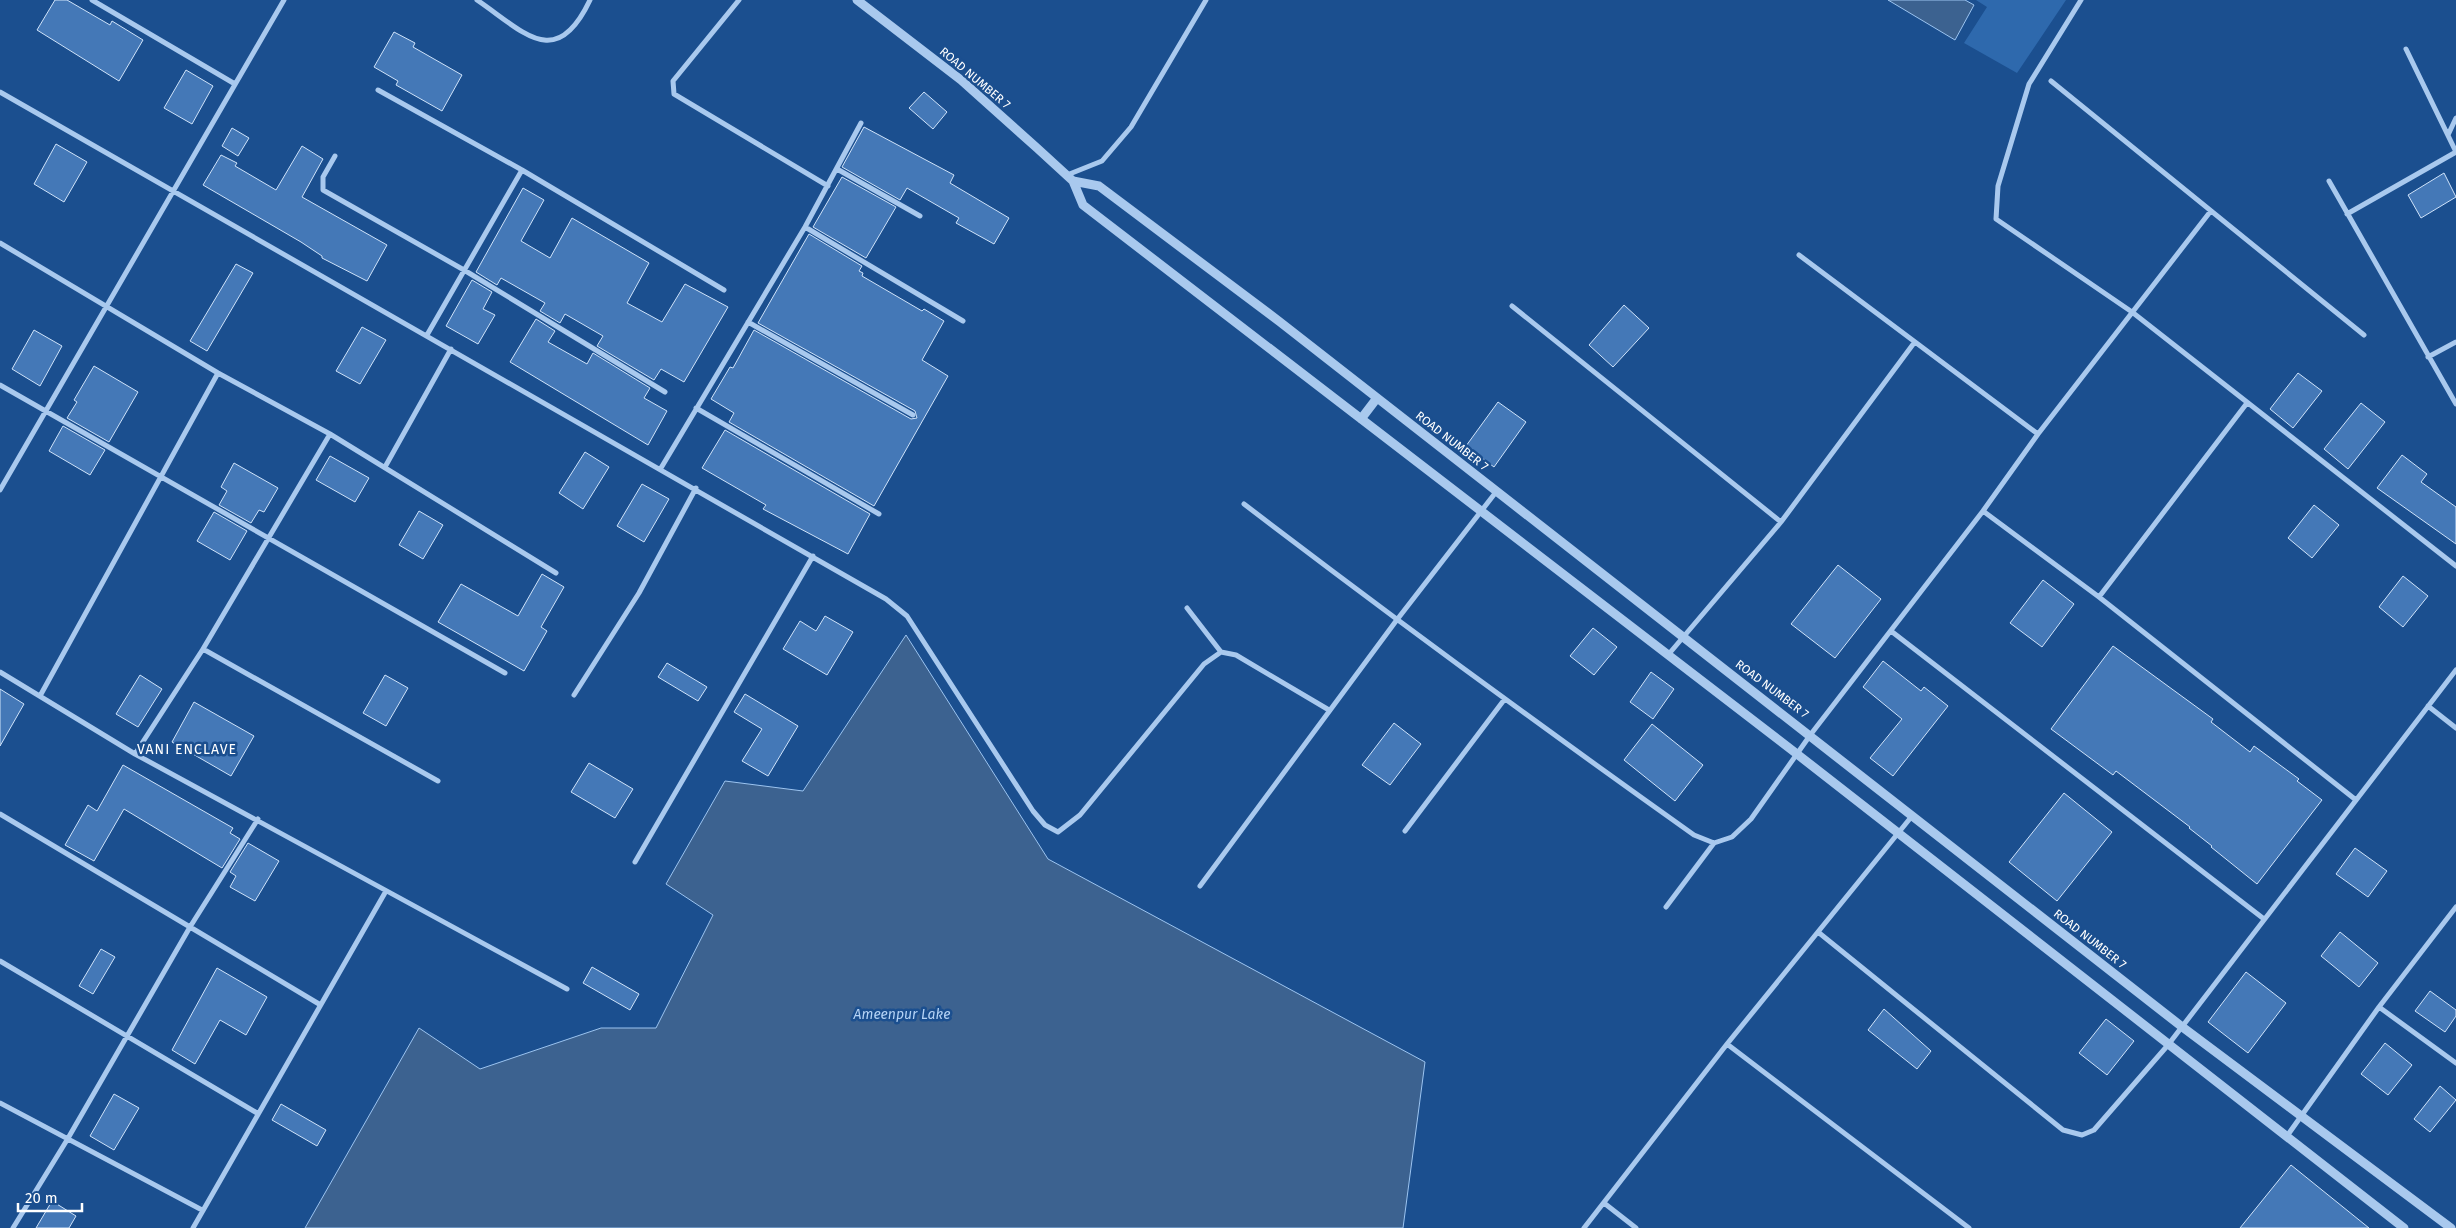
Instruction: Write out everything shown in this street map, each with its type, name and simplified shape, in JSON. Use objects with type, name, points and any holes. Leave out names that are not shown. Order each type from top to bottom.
[{"type":"street","points":[[92,0],[235,84]]},
{"type":"street","points":[[0,490],[284,0]]},
{"type":"street","points":[[477,0],[536,40],[556,40],[569,34],[581,19],[590,0]]},
{"type":"street","points":[[739,0],[677,74],[673,81],[674,94],[828,186]]},
{"type":"street","points":[[1069,178],[1102,161],[1131,127],[1206,0]]},
{"type":"street","points":[[2081,0],[2028,84],[1998,186],[1996,219],[2132,312],[2456,566]]},
{"type":"street","name":"ROAD NUMBER 7","points":[[863,1],[961,80],[1069,178],[1083,205],[1797,754],[2404,1228]]},
{"type":"street","points":[[2347,214],[2456,152],[2406,49]]},
{"type":"street","points":[[2051,81],[2210,212],[2364,335]]},
{"type":"street","points":[[378,90],[522,170],[724,290]]},
{"type":"street","points":[[0,92],[696,488],[886,600],[907,616],[1033,811],[1045,825],[1058,832],[1080,815],[1204,664],[1221,652]]},
{"type":"street","points":[[2448,135],[2456,118]]},
{"type":"street","points":[[661,468],[805,227],[861,124]]},
{"type":"street","points":[[335,156],[323,177],[324,190],[464,270],[665,392]]},
{"type":"street","points":[[837,169],[920,216]]},
{"type":"street","points":[[427,335],[522,170]]},
{"type":"street","name":"ROAD NUMBER 7","points":[[1069,178],[1099,186],[1280,322],[1496,492],[1811,734],[2181,1026],[2451,1228]]},
{"type":"street","points":[[2328,181],[2456,404]]},
{"type":"street","points":[[1666,907],[1714,843],[1732,836],[1751,820],[1811,734],[1983,511],[2038,434],[2210,212]]},
{"type":"street","points":[[805,227],[963,321]]},
{"type":"street","points":[[0,243],[218,373],[330,434],[556,573]]},
{"type":"street","points":[[1799,255],[2038,434]]},
{"type":"street","points":[[1512,306],[1781,522]]},
{"type":"street","points":[[748,322],[912,415]]},
{"type":"street","points":[[2428,357],[2456,342]]},
{"type":"street","points":[[1668,655],[1781,522],[1914,343]]},
{"type":"street","points":[[385,467],[452,349]]},
{"type":"street","points":[[40,696],[218,373]]},
{"type":"street","points":[[0,385],[505,673]]},
{"type":"street","points":[[1361,419],[1377,398]]},
{"type":"street","points":[[2099,598],[2247,403]]},
{"type":"street","points":[[696,408],[878,514]]},
{"type":"street","points":[[135,754],[203,649],[330,434]]},
{"type":"street","points":[[574,695],[639,593],[696,488]]},
{"type":"street","points":[[1200,886],[1329,710],[1496,492]]},
{"type":"street","points":[[1244,504],[1396,621],[1504,700],[1694,835],[1714,843]]},
{"type":"street","points":[[1983,511],[2099,598],[2356,800]]},
{"type":"street","points":[[635,862],[813,556]]},
{"type":"street","points":[[1187,608],[1221,652],[1236,655],[1329,710]]},
{"type":"street","points":[[1891,631],[2264,919]]},
{"type":"street","points":[[203,649],[438,781]]},
{"type":"street","points":[[1818,932],[2063,1130],[2072,1134],[2082,1135],[2094,1130],[2168,1045],[2456,670]]},
{"type":"street","points":[[0,672],[135,754],[568,989]]},
{"type":"street","points":[[1406,831],[1504,700]]},
{"type":"street","points":[[2428,706],[2456,728]]},
{"type":"street","points":[[0,814],[319,1004]]},
{"type":"street","points":[[1584,1228],[1727,1044],[1913,815]]},
{"type":"street","points":[[13,1228],[67,1140],[190,927],[258,820]]},
{"type":"street","points":[[193,1228],[319,1004],[386,891]]},
{"type":"street","points":[[2287,1136],[2302,1118],[2379,1007],[2456,907]]},
{"type":"street","points":[[0,961],[258,1113]]},
{"type":"street","points":[[2379,1007],[2456,1063]]},
{"type":"street","points":[[1727,1044],[1968,1228]]},
{"type":"street","points":[[0,1103],[202,1210]]},
{"type":"street","points":[[1604,1203],[1636,1228]]},
{"type":"shaded area","points":[[1976,0],[2066,0],[2017,73],[1964,43],[1987,7]]},
{"type":"water","points":[[1888,0],[1965,0],[1974,5],[1955,40]]},
{"type":"water","name":"Ameenpur Lake","points":[[906,635],[1048,859],[1425,1062],[1403,1228],[305,1228],[419,1028],[480,1069],[601,1028],[656,1028],[713,915],[666,884],[725,781],[803,791]]},
{"type":"building","points":[[55,0],[67,0],[110,25],[112,21],[143,40],[119,81],[37,30]]},
{"type":"building","points":[[394,32],[415,43],[413,47],[462,75],[442,111],[396,85],[398,81],[374,67]]},
{"type":"building","points":[[186,70],[213,86],[192,124],[164,108]]},
{"type":"building","points":[[924,92],[947,112],[933,129],[909,108]]},
{"type":"building","points":[[864,127],[954,175],[950,183],[1009,218],[994,244],[956,223],[959,218],[907,188],[900,200],[842,167]]},
{"type":"building","points":[[232,128],[249,138],[238,156],[222,146]]},
{"type":"building","points":[[56,144],[87,162],[64,202],[34,184]]},
{"type":"building","points":[[302,146],[323,159],[302,197],[387,245],[367,281],[322,258],[322,256],[301,242],[203,185],[221,155],[237,163],[235,166],[276,190]]},
{"type":"building","points":[[2444,173],[2456,197],[2421,218],[2408,195]]},
{"type":"building","points":[[842,177],[896,207],[866,258],[813,227]]},
{"type":"building","points":[[523,188],[544,200],[521,241],[550,258],[572,218],[649,263],[627,303],[662,322],[685,284],[728,307],[684,382],[661,369],[654,380],[597,346],[603,336],[565,314],[560,323],[540,311],[545,303],[501,278],[497,285],[476,272]]},
{"type":"building","points":[[809,234],[862,266],[859,271],[863,273],[862,276],[922,311],[924,309],[944,321],[922,360],[948,376],[874,506],[729,422],[734,413],[711,399],[730,367],[733,368],[754,330],[911,419],[917,418],[915,411],[758,323]]},
{"type":"building","points":[[236,264],[253,273],[207,351],[190,341]]},
{"type":"building","points":[[472,280],[492,292],[483,309],[495,315],[478,344],[446,326]]},
{"type":"building","points":[[1624,305],[1649,328],[1613,367],[1589,345]]},
{"type":"building","points":[[536,319],[555,331],[548,342],[587,364],[593,353],[650,388],[644,398],[667,411],[648,445],[510,362]]},
{"type":"building","points":[[362,327],[386,340],[360,384],[336,371]]},
{"type":"building","points":[[34,330],[62,346],[40,386],[12,369]]},
{"type":"building","points":[[94,366],[138,392],[109,442],[67,418],[77,402],[74,400]]},
{"type":"building","points":[[2298,373],[2322,391],[2293,428],[2270,409]]},
{"type":"building","points":[[1498,402],[1526,422],[1494,467],[1466,446]]},
{"type":"building","points":[[2361,403],[2385,422],[2348,469],[2324,449]]},
{"type":"building","points":[[63,426],[105,450],[90,475],[49,451]]},
{"type":"building","points":[[725,430],[870,514],[848,554],[763,509],[766,505],[702,468]]},
{"type":"building","points":[[585,452],[609,467],[583,509],[559,493]]},
{"type":"building","points":[[2402,455],[2427,474],[2421,482],[2456,507],[2456,544],[2377,488]]},
{"type":"building","points":[[330,456],[369,478],[355,502],[316,480]]},
{"type":"building","points":[[234,463],[278,488],[264,512],[259,510],[251,523],[219,505],[227,491],[221,487]]},
{"type":"building","points":[[642,484],[669,499],[644,542],[617,526]]},
{"type":"building","points":[[2314,505],[2339,525],[2312,558],[2288,538]]},
{"type":"building","points":[[419,511],[443,525],[423,559],[399,545]]},
{"type":"building","points":[[214,512],[247,531],[230,560],[197,541]]},
{"type":"building","points":[[1838,565],[1881,599],[1835,658],[1791,624]]},
{"type":"building","points":[[542,574],[564,587],[541,627],[547,631],[524,671],[438,622],[461,584],[518,616]]},
{"type":"building","points":[[2403,576],[2428,596],[2403,627],[2379,607]]},
{"type":"building","points":[[2043,580],[2074,604],[2042,647],[2010,623]]},
{"type":"building","points":[[825,616],[853,632],[827,675],[783,649],[800,621],[816,631]]},
{"type":"building","points":[[1593,628],[1617,647],[1594,675],[1570,656]]},
{"type":"building","points":[[2113,646],[2213,719],[2211,722],[2250,752],[2254,746],[2299,779],[2297,781],[2322,800],[2257,884],[2211,847],[2190,827],[2116,771],[2113,775],[2051,729]]},
{"type":"building","points":[[1883,661],[1921,691],[1924,687],[1948,706],[1893,776],[1870,758],[1902,719],[1863,687]]},
{"type":"building","points":[[667,663],[707,687],[698,701],[658,677]]},
{"type":"building","points":[[1651,672],[1674,689],[1653,719],[1630,702]]},
{"type":"building","points":[[140,675],[162,689],[138,727],[116,714]]},
{"type":"building","points":[[385,675],[408,688],[386,726],[363,713]]},
{"type":"building","points":[[0,689],[24,704],[0,746]]},
{"type":"building","points":[[745,694],[798,726],[768,776],[742,761],[762,729],[734,712]]},
{"type":"building","points":[[194,702],[254,736],[231,776],[172,742]]},
{"type":"building","points":[[1394,723],[1421,744],[1390,785],[1362,765]]},
{"type":"building","points":[[1652,724],[1703,765],[1675,801],[1624,760]]},
{"type":"building","points":[[589,763],[633,789],[615,818],[571,792]]},
{"type":"building","points":[[123,765],[233,828],[230,833],[240,839],[222,868],[124,809],[94,861],[65,845],[88,805],[97,811]]},
{"type":"building","points":[[2064,793],[2112,832],[2057,901],[2009,862]]},
{"type":"building","points":[[248,843],[279,861],[255,901],[230,887],[236,876],[230,872]]},
{"type":"building","points":[[2355,848],[2387,871],[2368,897],[2336,874]]},
{"type":"building","points":[[2340,932],[2378,963],[2359,987],[2321,956]]},
{"type":"building","points":[[101,949],[115,957],[93,994],[79,986]]},
{"type":"building","points":[[592,967],[639,994],[630,1010],[583,983]]},
{"type":"building","points":[[217,968],[267,997],[246,1035],[220,1020],[195,1064],[172,1050]]},
{"type":"building","points":[[2246,972],[2286,1003],[2248,1053],[2208,1022]]},
{"type":"building","points":[[2430,991],[2456,1010],[2456,1016],[2445,1032],[2415,1011]]},
{"type":"building","points":[[1884,1009],[1931,1051],[1917,1069],[1868,1030]]},
{"type":"building","points":[[2106,1019],[2134,1041],[2107,1075],[2079,1053]]},
{"type":"building","points":[[2385,1043],[2412,1065],[2388,1095],[2361,1074]]},
{"type":"building","points":[[2440,1086],[2456,1100],[2430,1132],[2414,1119]]},
{"type":"building","points":[[114,1094],[139,1108],[114,1150],[90,1136]]},
{"type":"building","points":[[281,1104],[326,1130],[317,1146],[272,1120]]},
{"type":"building","points":[[2291,1165],[2369,1228],[2240,1228]]},
{"type":"building","points":[[52,1201],[76,1216],[69,1228],[36,1228]]},
{"type":"district","name":"VANI ENCLAVE","points":[[187,749]]}]
